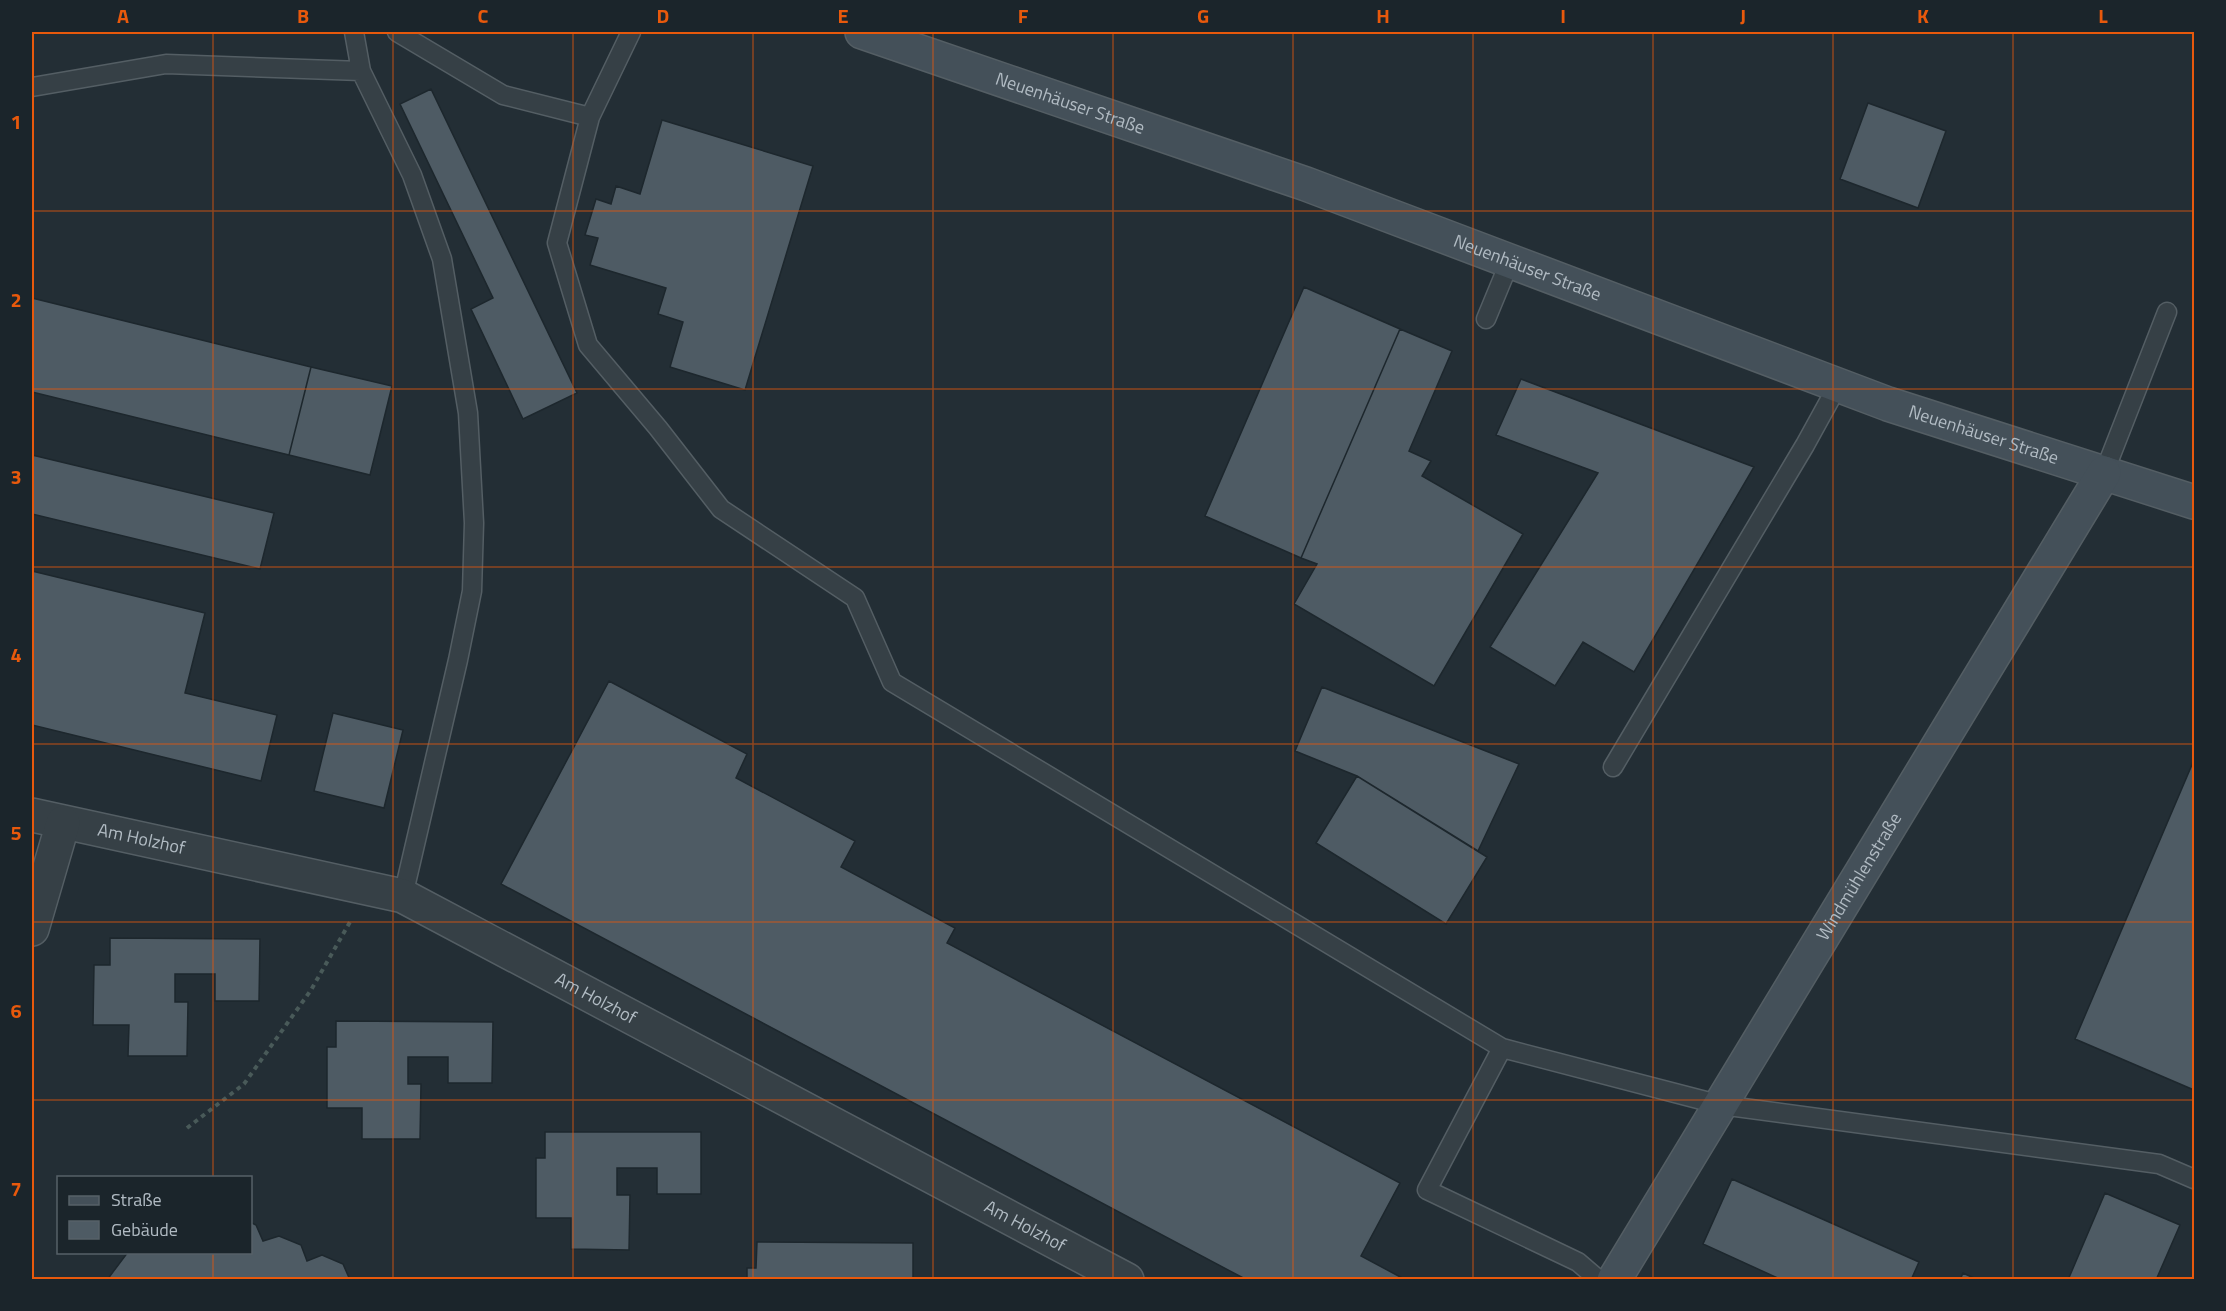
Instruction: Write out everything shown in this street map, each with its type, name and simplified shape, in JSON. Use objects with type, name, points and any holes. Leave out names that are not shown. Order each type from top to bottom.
[{"type":"street","name":"Neuenhäuser Straße","points":[[862,32],[1306,184],[1888,404],[2194,502]]},
{"type":"street","name":"Windmühlenstraße","points":[[1614,1280],[2104,473]]},
{"type":"street","name":"Am Holzhof","points":[[32,815],[403,896],[1127,1280]]},
{"type":"street","points":[[32,929],[63,823]]},
{"type":"lane","points":[[354,32],[361,70],[412,175],[442,259],[468,413],[474,523],[472,591],[403,896]]},
{"type":"lane","points":[[397,32],[503,95],[590,117]]},
{"type":"lane","points":[[631,32],[590,117],[557,243],[588,345],[658,428],[721,509],[855,598],[892,682],[1502,1048],[1721,1105],[2159,1164],[2194,1179]]},
{"type":"lane","points":[[32,87],[166,64],[361,70]]},
{"type":"lane","points":[[1486,319],[1509,261]]},
{"type":"lane","points":[[2104,473],[2167,312]]},
{"type":"lane","points":[[1613,767],[1805,445],[1838,385]]},
{"type":"lane","points":[[1502,1048],[1427,1190],[1578,1262],[1599,1280]]},
{"type":"path","points":[[187,1128],[244,1084],[311,990],[368,888]]},
{"type":"building","points":[[431,89],[577,393],[523,419],[471,309],[493,298],[400,104]]},
{"type":"building","points":[[1868,103],[1946,131],[1918,208],[1840,179]]},
{"type":"building","points":[[662,120],[813,166],[745,390],[670,367],[683,322],[658,314],[666,288],[590,265],[598,238],[585,235],[596,199],[611,204],[616,186],[640,194]]},
{"type":"building","points":[[1304,287],[1400,329],[1301,558],[1205,516]]},
{"type":"building","points":[[32,298],[311,367],[289,455],[32,392]]},
{"type":"building","points":[[1400,329],[1452,351],[1409,451],[1431,461],[1422,476],[1523,534],[1434,686],[1294,604],[1317,564],[1301,558]]},
{"type":"building","points":[[311,367],[392,386],[370,475],[289,455]]},
{"type":"building","points":[[1521,379],[1754,467],[1634,672],[1583,642],[1555,686],[1490,647],[1598,473],[1496,435]]},
{"type":"building","points":[[32,455],[274,513],[260,569],[32,514]]},
{"type":"building","points":[[32,571],[205,613],[185,693],[277,715],[261,781],[32,725]]},
{"type":"building","points":[[609,681],[747,754],[736,778],[855,841],[841,867],[955,928],[947,943],[1400,1183],[1361,1256],[1406,1280],[1247,1280],[501,884]]},
{"type":"building","points":[[1322,687],[1519,764],[1478,851],[1357,776],[1295,751]]},
{"type":"building","points":[[333,713],[403,730],[384,808],[314,791]]},
{"type":"building","points":[[2194,760],[2194,1090],[2075,1039]]},
{"type":"building","points":[[1357,776],[1487,857],[1446,924],[1316,843]]},
{"type":"building","points":[[110,938],[260,939],[259,1001],[215,1001],[215,974],[175,974],[175,1002],[188,1002],[187,1056],[128,1056],[129,1025],[93,1025],[94,965],[110,965]]},
{"type":"building","points":[[336,1021],[493,1022],[492,1083],[448,1083],[448,1057],[408,1057],[408,1084],[421,1084],[420,1139],[362,1139],[362,1108],[327,1108],[327,1047],[336,1047]]},
{"type":"building","points":[[545,1132],[701,1132],[701,1194],[657,1194],[657,1168],[617,1168],[617,1195],[630,1195],[629,1250],[571,1249],[571,1218],[536,1218],[536,1158],[545,1158]]},
{"type":"building","points":[[1732,1179],[1919,1262],[1911,1280],[1782,1280],[1703,1244]]},
{"type":"building","points":[[2105,1193],[2180,1225],[2156,1280],[2068,1280]]},
{"type":"building","points":[[252,1223],[256,1225],[263,1241],[279,1236],[301,1245],[307,1261],[322,1255],[343,1264],[350,1280],[107,1280],[126,1254],[252,1254]]},
{"type":"building","points":[[757,1242],[913,1243],[913,1280],[747,1280],[747,1268],[756,1268]]},
{"type":"building","points":[[1963,1273],[1978,1280],[1960,1280]]}]
